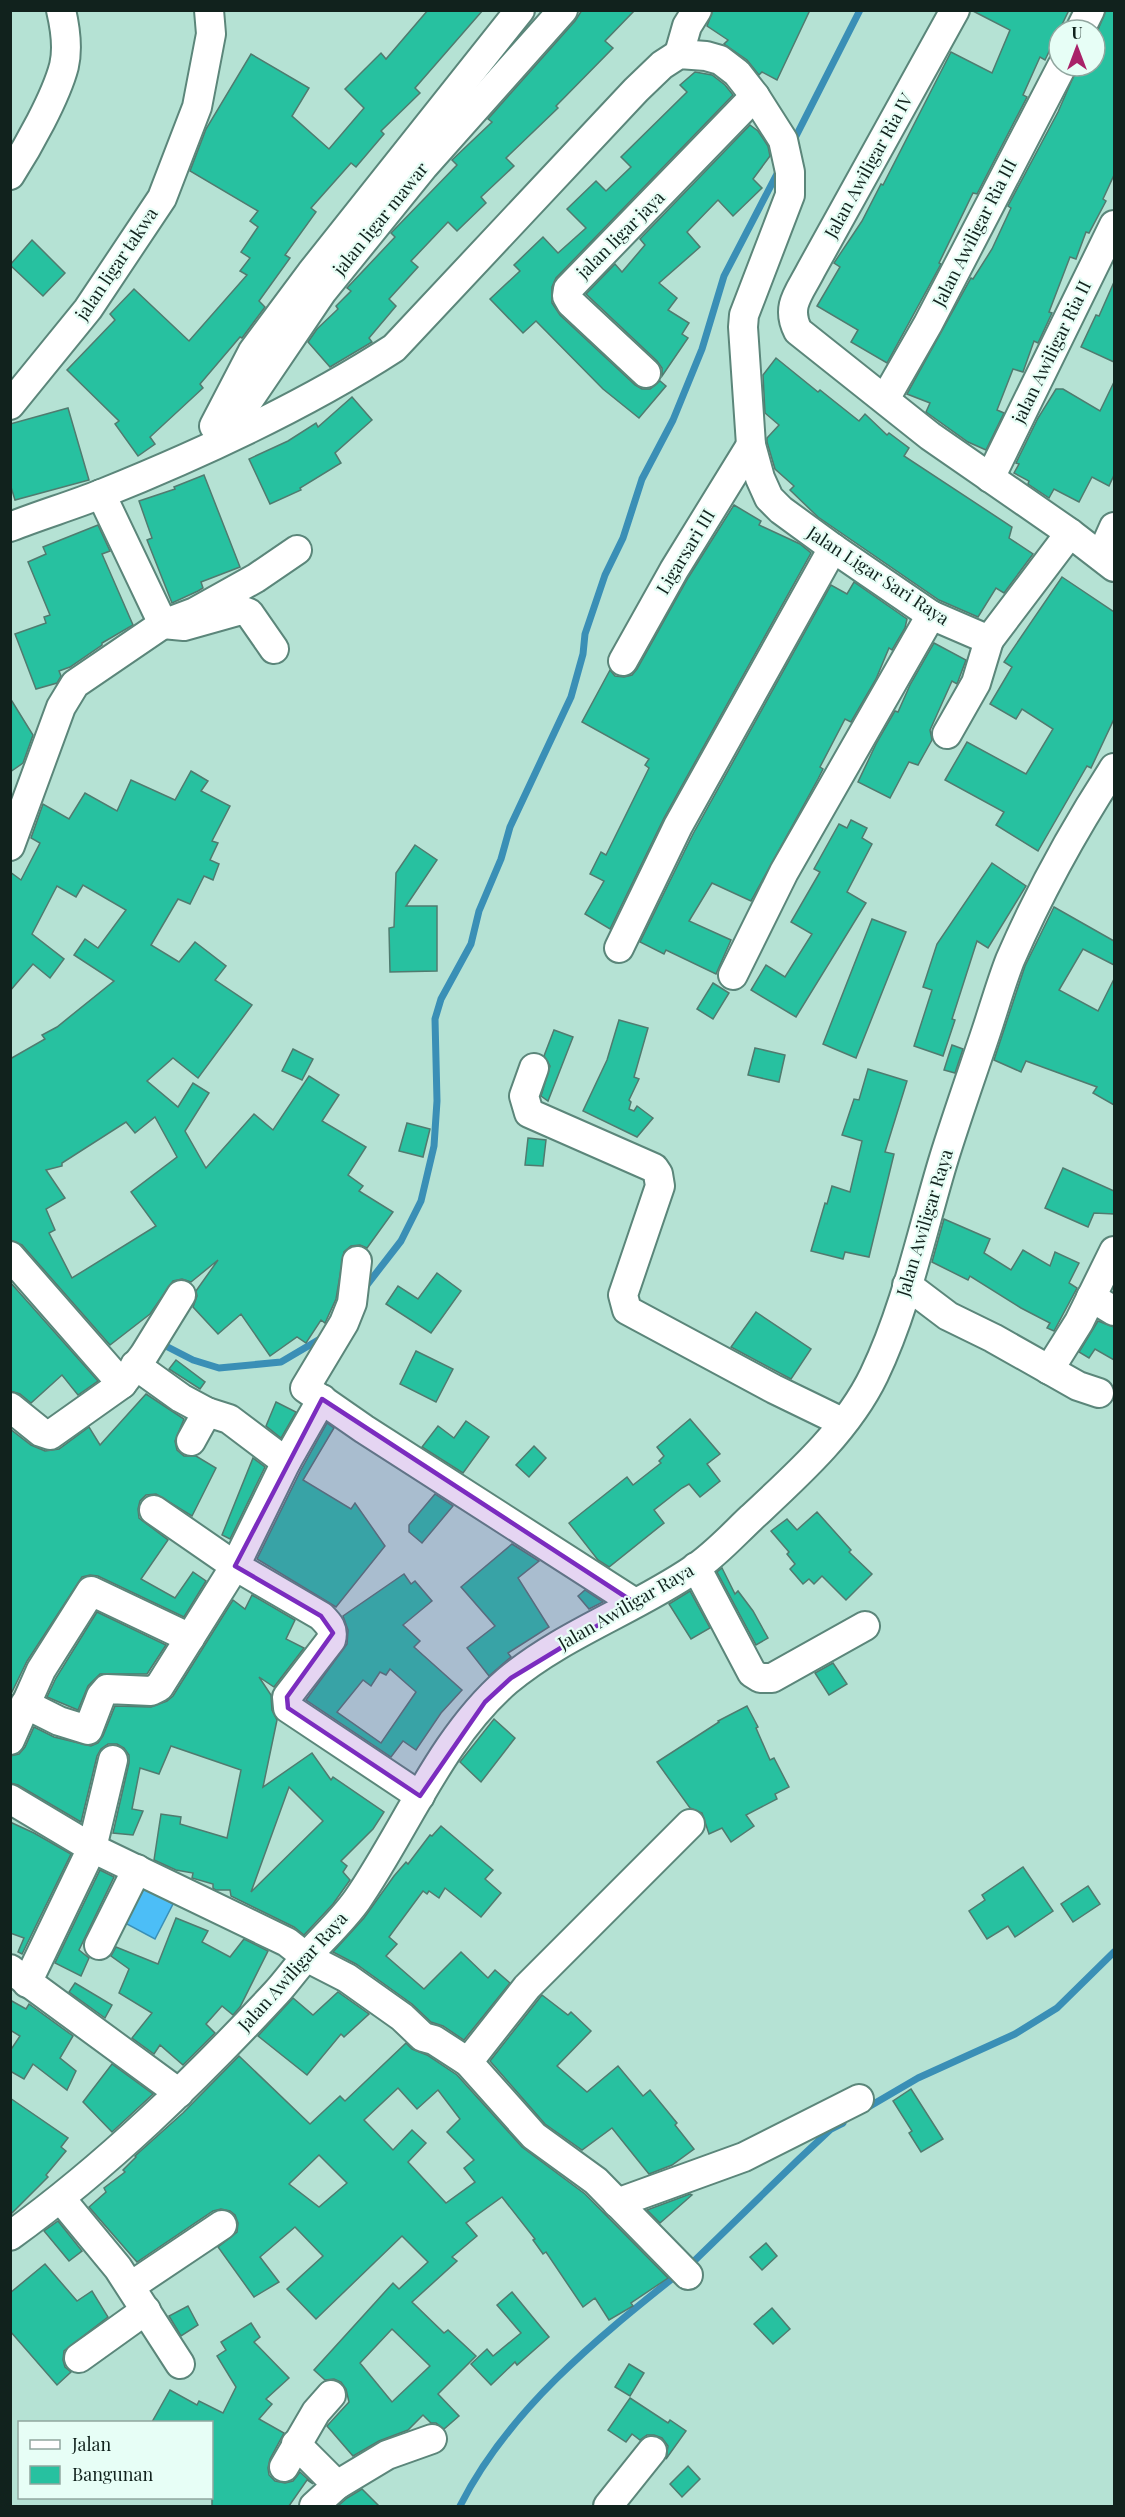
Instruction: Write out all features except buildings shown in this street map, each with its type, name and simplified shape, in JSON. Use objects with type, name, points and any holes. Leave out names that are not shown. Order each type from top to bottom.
[{"type":"street","points":[[10,175],[35,130],[64,65],[65,38],[61,10]]},
{"type":"street","name":"jalan ligar takwa","points":[[10,405],[88,309],[162,198],[197,107],[211,34],[209,10]]},
{"type":"street","points":[[212,446],[232,387],[253,351],[311,273],[520,10]]},
{"type":"street","name":"jalan ligar mawar","points":[[212,446],[329,283],[424,166],[563,10]]},
{"type":"street","points":[[10,527],[101,494],[212,446],[363,369],[394,348],[636,90],[662,65],[679,54],[687,26],[697,10]]},
{"type":"street","name":"Jalan Awiligar Ria IV","points":[[885,399],[798,331],[792,306],[955,10]]},
{"type":"street","name":"Jalan Ligar Sari Raya","points":[[679,54],[706,56],[720,60],[737,74],[755,96],[783,140],[790,172],[790,195],[744,315],[751,445],[760,478],[769,498],[781,510],[833,549],[931,615],[989,640]]},
{"type":"street","name":"Jalan Awiligar Ria III","points":[[885,399],[928,324],[1056,78]]},
{"type":"street","name":"jalan ligar jaya","points":[[646,373],[571,303],[567,296],[568,289],[755,96]]},
{"type":"street","name":"jalan Awiligar Ria II","points":[[990,478],[1114,225]]},
{"type":"street","points":[[885,399],[930,436],[1070,532],[1108,561],[1114,527]]},
{"type":"street","name":"Ligarsari III","points":[[623,661],[674,570],[751,445]]},
{"type":"street","points":[[101,494],[163,624]]},
{"type":"street","points":[[947,734],[976,682],[989,640],[1070,532]]},
{"type":"street","points":[[619,948],[678,826],[833,549]]},
{"type":"street","points":[[10,846],[61,707],[75,684],[163,624],[195,612],[256,579],[297,550]]},
{"type":"street","points":[[163,624],[184,626],[241,610],[249,613],[274,649]]},
{"type":"street","points":[[733,975],[784,872],[931,615]]},
{"type":"street","name":"Jalan Awiligar Raya","points":[[10,2236],[61,2199],[179,2093],[280,1989],[306,1956],[332,1931],[356,1902],[397,1839],[420,1796],[485,1702],[511,1678],[548,1652],[696,1567],[787,1484],[824,1446],[843,1422],[872,1380],[907,1285],[945,1157],[1010,961],[1052,876],[1091,804],[1114,768]]},
{"type":"street","points":[[534,1068],[524,1096],[529,1113],[654,1168],[658,1174],[660,1186],[623,1295],[627,1310],[774,1389],[843,1422]]},
{"type":"street","points":[[1049,1370],[1103,1304],[1114,1251]]},
{"type":"street","points":[[10,1256],[129,1375],[207,1412],[229,1419],[286,1462]]},
{"type":"street","points":[[357,1261],[352,1303],[344,1323],[305,1388],[635,1603]]},
{"type":"street","points":[[907,1285],[948,1316],[993,1338],[1078,1386],[1099,1393]]},
{"type":"street","points":[[10,1407],[41,1432],[50,1435],[129,1375],[181,1294]]},
{"type":"street","points":[[26,1704],[59,1721],[88,1730],[101,1696],[107,1689],[151,1691],[159,1687],[235,1566],[286,1462],[322,1399]]},
{"type":"street","points":[[191,1441],[207,1412]]},
{"type":"street","points":[[154,1510],[235,1566],[321,1616],[330,1624],[333,1633],[332,1640],[287,1697],[288,1708],[420,1796]]},
{"type":"street","points":[[696,1567],[752,1673],[760,1678],[772,1678],[865,1626]]},
{"type":"street","points":[[10,1740],[41,1670],[91,1591],[190,1638]]},
{"type":"street","points":[[113,1760],[92,1848],[19,1976],[179,2093]]},
{"type":"street","points":[[10,1799],[92,1848],[287,1942],[306,1956],[347,1978],[402,2017],[423,2037],[434,2040],[468,2062],[534,2136],[596,2181],[688,2275]]},
{"type":"street","points":[[468,2062],[527,1987],[690,1824]]},
{"type":"street","points":[[99,1945],[137,1869]]},
{"type":"street","points":[[617,2204],[744,2157],[859,2099]]},
{"type":"street","points":[[61,2199],[118,2268],[180,2364]]},
{"type":"street","points":[[130,2286],[222,2224]]},
{"type":"street","points":[[80,2358],[146,2310]]},
{"type":"street","points":[[331,2394],[316,2412],[290,2456],[337,2485]]},
{"type":"street","points":[[314,2506],[337,2485],[387,2455],[432,2439]]},
{"type":"street","points":[[608,2506],[652,2451]]},
{"type":"highlighted area","points":[[322,1399],[635,1603],[511,1678],[485,1702],[420,1796],[288,1708],[287,1697],[333,1633],[321,1616],[235,1566]]},
{"type":"water","points":[[145,1887],[173,1904],[155,1939],[125,1923]]},
{"type":"waterway","points":[[793,142],[860,10]]},
{"type":"waterway","points":[[363,1290],[401,1241],[421,1201],[434,1146],[437,1101],[435,1019],[441,999],[471,944],[479,911],[501,859],[510,827],[571,697],[583,654],[585,634],[605,575],[623,538],[642,479],[673,420],[702,349],[724,276],[779,170]]},
{"type":"waterway","points":[[158,1342],[193,1360],[219,1368],[281,1362],[320,1339]]},
{"type":"waterway","points":[[865,2109],[918,2078],[1015,2034],[1057,2008],[1114,1952]]},
{"type":"waterway","points":[[689,2266],[831,2129],[843,2123]]},
{"type":"waterway","points":[[460,2506],[480,2471],[528,2408],[585,2351],[678,2274]]}]
